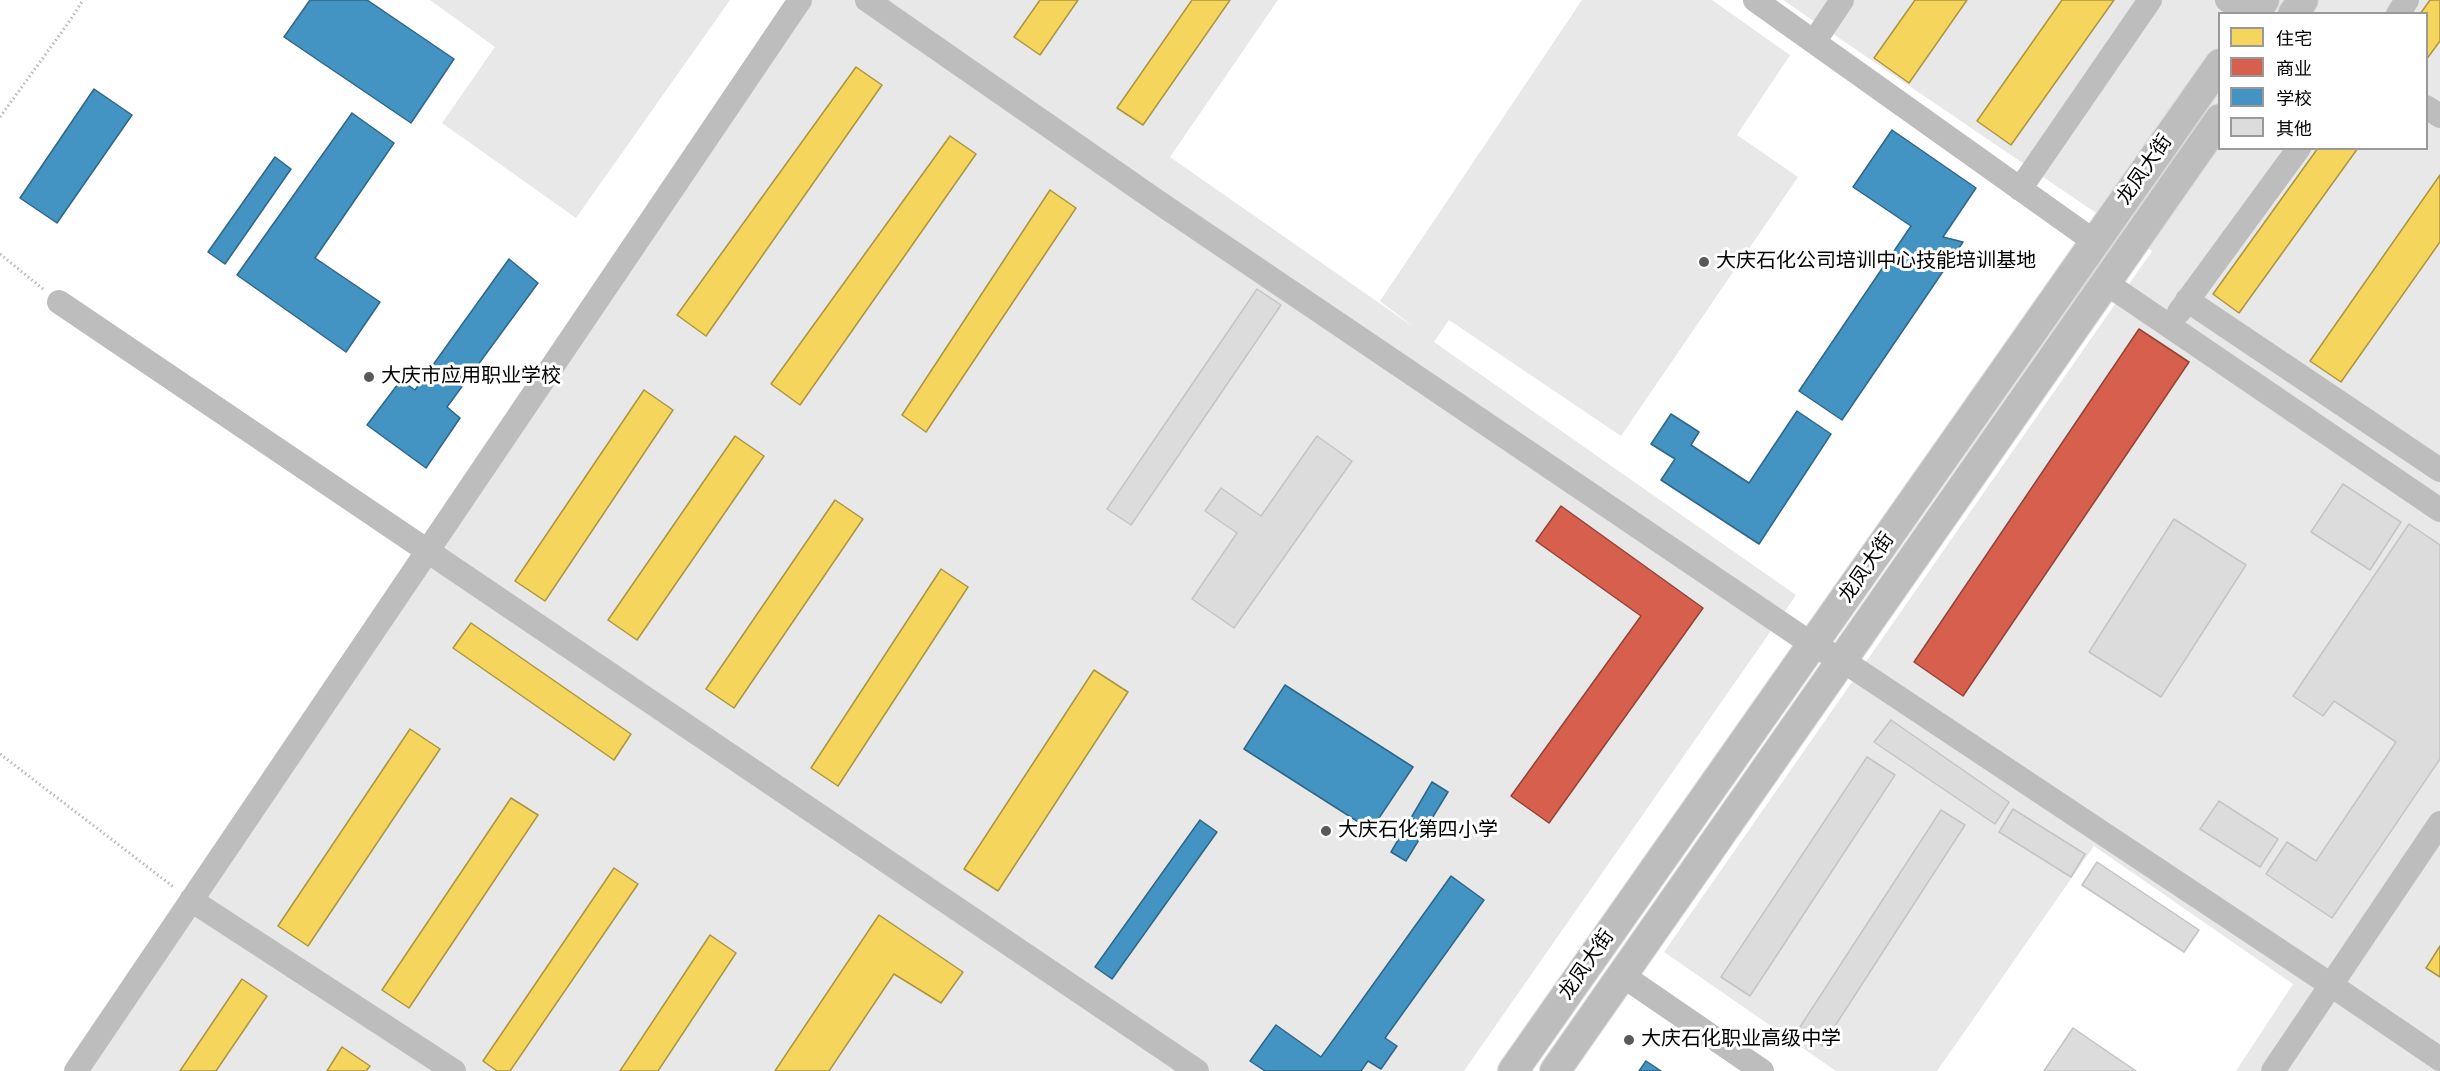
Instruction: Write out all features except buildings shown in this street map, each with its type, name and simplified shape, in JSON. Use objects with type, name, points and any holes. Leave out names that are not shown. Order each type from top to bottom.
[{"type":"main road","name":"龙凤大街","points":[[1513,1071],[2218,67]]},
{"type":"main road","name":"龙凤大街","points":[[1555,1071],[2218,122]]},
{"type":"street","points":[[76,1071],[800,0]]},
{"type":"street","points":[[867,0],[1174,213],[1813,645],[1842,660],[2440,1059]]},
{"type":"street","points":[[1755,0],[2095,243]]},
{"type":"street","points":[[1814,42],[1842,0]]},
{"type":"street","points":[[2020,189],[2150,0]]},
{"type":"street","points":[[2227,0],[2244,12]]},
{"type":"street","points":[[2169,327],[2298,150]]},
{"type":"street","points":[[2106,283],[2440,510]]},
{"type":"street","points":[[2187,300],[2440,470]]},
{"type":"street","points":[[59,302],[1197,1071]]},
{"type":"street","points":[[2323,431],[2341,404]]},
{"type":"street","points":[[2272,1071],[2440,823]]},
{"type":"street","points":[[191,900],[454,1071]]},
{"type":"street","points":[[1622,975],[1762,1071]]},
{"type":"path","points":[[0,117],[69,22],[82,0]]},
{"type":"path","points":[[0,254],[59,302]]},
{"type":"path","points":[[0,754],[191,900]]},
{"type":"shaded area","points":[[430,0],[730,0],[576,218],[442,123],[495,47]]},
{"type":"shaded area","points":[[800,0],[1278,0],[1170,157],[1415,328],[1380,301],[1582,0],[1712,0],[1790,55],[1737,135],[1798,177],[1621,436],[1449,320],[1434,342],[1796,595],[1464,1071],[76,1071]]},
{"type":"shaded area","points":[[1783,0],[2440,0],[2440,1071],[2236,1071],[2293,984],[2094,846],[1937,1071],[1836,1071],[1664,952],[2152,251]]},
{"type":"place","name":"大庆石化公司培训中心技能培训基地","points":[[1704,262]]},
{"type":"place","name":"大庆市应用职业学校","points":[[369,377]]},
{"type":"place","name":"大庆石化第四小学","points":[[1326,831]]},
{"type":"place","name":"大庆石化职业高级中学","points":[[1629,1040]]}]
